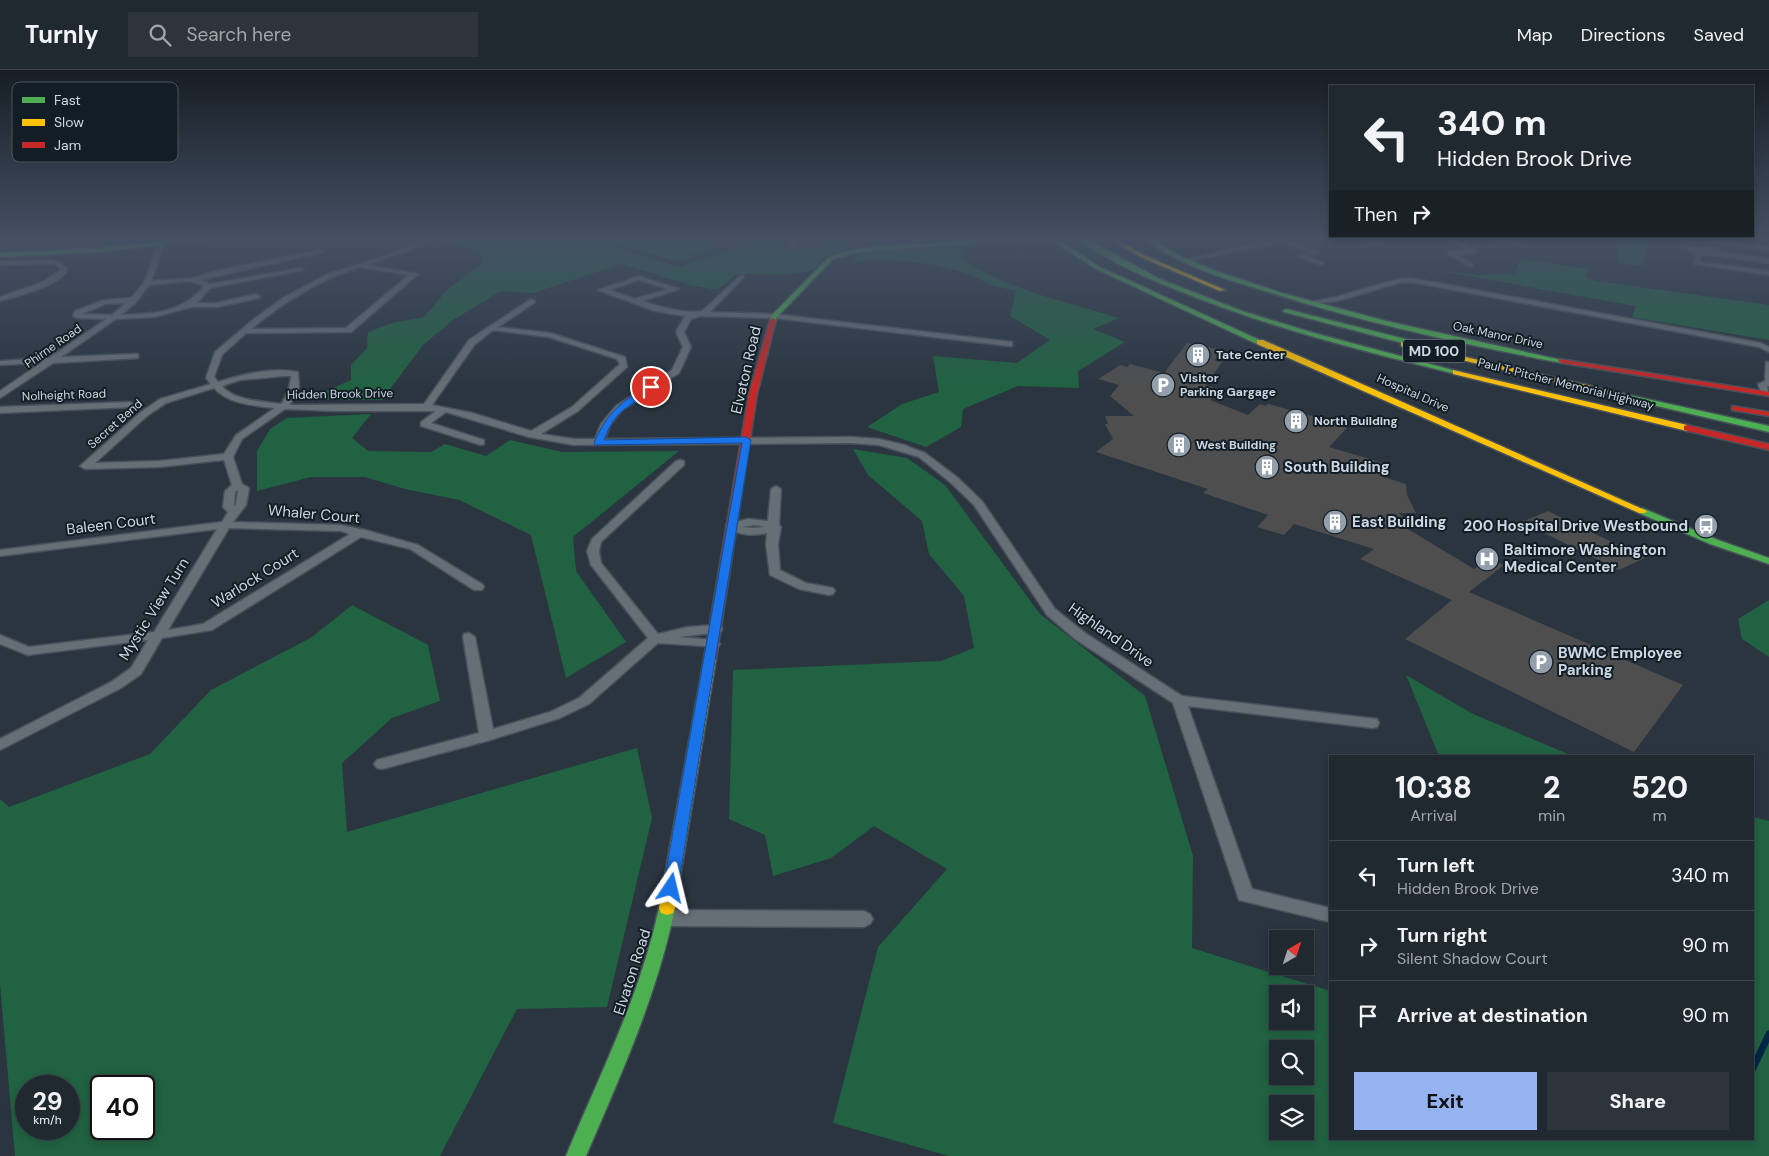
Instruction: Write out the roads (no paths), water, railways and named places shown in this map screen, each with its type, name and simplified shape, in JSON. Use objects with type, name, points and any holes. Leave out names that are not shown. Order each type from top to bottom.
[{"type":"main road","name":"Elvaton Road","points":[[576,1156],[625,1041],[650,971],[665,918],[716,628],[753,394],[774,316],[801,289]]},
{"type":"main road","name":"Hospital Drive","points":[[1142,289],[1603,494],[1714,542],[1769,561]]},
{"type":"main road","name":"Paul T. Pitcher Memorial Highway","points":[[1179,289],[1217,304],[1328,339],[1769,447]]},
{"type":"main road","points":[[1219,289],[1230,293]]},
{"type":"main road","name":"Oak Manor Drive","points":[[1267,289],[1308,303],[1395,327],[1500,350],[1617,371],[1769,393]]},
{"type":"main road","name":"Paul T. Pitcher Memorial Highway","points":[[1769,414],[1562,378],[1384,337],[1281,310],[1422,348],[1769,430]]},
{"type":"main road","points":[[1410,360],[1582,407],[1724,449]]},
{"type":"street","points":[[0,299],[29,289]]},
{"type":"street","name":"Phirne Road","points":[[0,396],[115,316],[142,289]]},
{"type":"street","points":[[187,305],[196,300],[206,289]]},
{"type":"street","points":[[228,457],[238,437],[282,408],[295,394],[295,374],[258,375],[213,385],[209,373],[211,363],[218,354],[245,331],[302,289]]},
{"type":"street","points":[[245,331],[348,330],[397,289]]},
{"type":"street","points":[[606,289],[602,290],[636,302],[689,314],[774,316],[1009,344]]},
{"type":"street","points":[[636,302],[673,289]]},
{"type":"street","points":[[598,443],[606,424],[619,408],[676,371],[687,347],[680,332],[688,317],[705,313],[730,289]]},
{"type":"street","points":[[1308,303],[1337,299],[1372,289]]},
{"type":"street","points":[[1460,289],[1554,305],[1592,315],[1761,345],[1769,350]]},
{"type":"street","points":[[133,300],[104,302],[78,313],[77,316],[156,313],[187,305],[217,305],[256,296]]},
{"type":"street","points":[[1322,307],[1335,302],[1337,299]]},
{"type":"street","points":[[426,406],[472,342],[532,301]]},
{"type":"street","points":[[492,328],[523,330],[566,339],[621,357],[624,365],[575,408],[532,435]]},
{"type":"street","points":[[0,363],[135,356]]},
{"type":"street","points":[[1769,364],[1769,383],[1762,384],[1763,388],[1769,393]]},
{"type":"street","name":"Hidden Brook Drive","points":[[213,385],[242,401],[282,408],[426,406],[478,416],[532,435],[598,443],[746,440]]},
{"type":"street","name":"Secret Bend","points":[[213,385],[163,401],[144,414],[85,466],[159,464],[228,457]]},
{"type":"street","name":"Nolheight Road","points":[[0,410],[129,405]]},
{"type":"street","points":[[444,409],[424,424],[481,442]]},
{"type":"street","name":"Highland Drive","points":[[746,440],[879,442],[901,447],[922,456],[978,503],[1051,612],[1080,636],[1179,700]]},
{"type":"street","name":"Mystic View Turn","points":[[0,745],[116,685],[136,671],[234,510],[228,507],[230,491],[237,486],[228,457]]},
{"type":"street","points":[[680,462],[596,541],[593,551],[595,563],[655,639],[713,644]]},
{"type":"street","points":[[776,489],[775,527],[772,544],[774,572],[803,586],[829,591]]},
{"type":"street","name":"Whaler Court","points":[[225,525],[258,524],[341,528],[361,532],[414,547],[478,587]]},
{"type":"street","name":"Baleen Court","points":[[0,553],[225,525]]},
{"type":"street","points":[[732,526],[744,532],[761,532],[775,527]]},
{"type":"street","name":"Warlock Court","points":[[0,639],[28,651],[159,636],[207,627],[361,532]]},
{"type":"street","points":[[382,764],[527,724],[584,701],[655,639],[688,631],[716,628]]},
{"type":"street","points":[[469,637],[487,736]]},
{"type":"street","points":[[1329,915],[1245,895],[1179,700],[1372,723]]},
{"type":"street","points":[[665,918],[864,918]]},
{"type":"waterway","points":[[1754,1066],[1769,1034]]},
{"type":"place","name":"Tate Center","points":[[1198,355]]},
{"type":"place","name":"Visitor Parking Gargage","points":[[1163,385]]},
{"type":"place","name":"North Building","points":[[1296,421]]},
{"type":"place","name":"West Building","points":[[1179,445]]},
{"type":"place","name":"South Building","points":[[1267,467]]},
{"type":"place","name":"East Building","points":[[1335,522]]},
{"type":"place","name":"200 Hospital Drive Westbound","points":[[1706,526]]},
{"type":"place","name":"Baltimore Washington Medical Center","points":[[1487,559]]},
{"type":"place","name":"BWMC Employee Parking","points":[[1541,662]]}]
